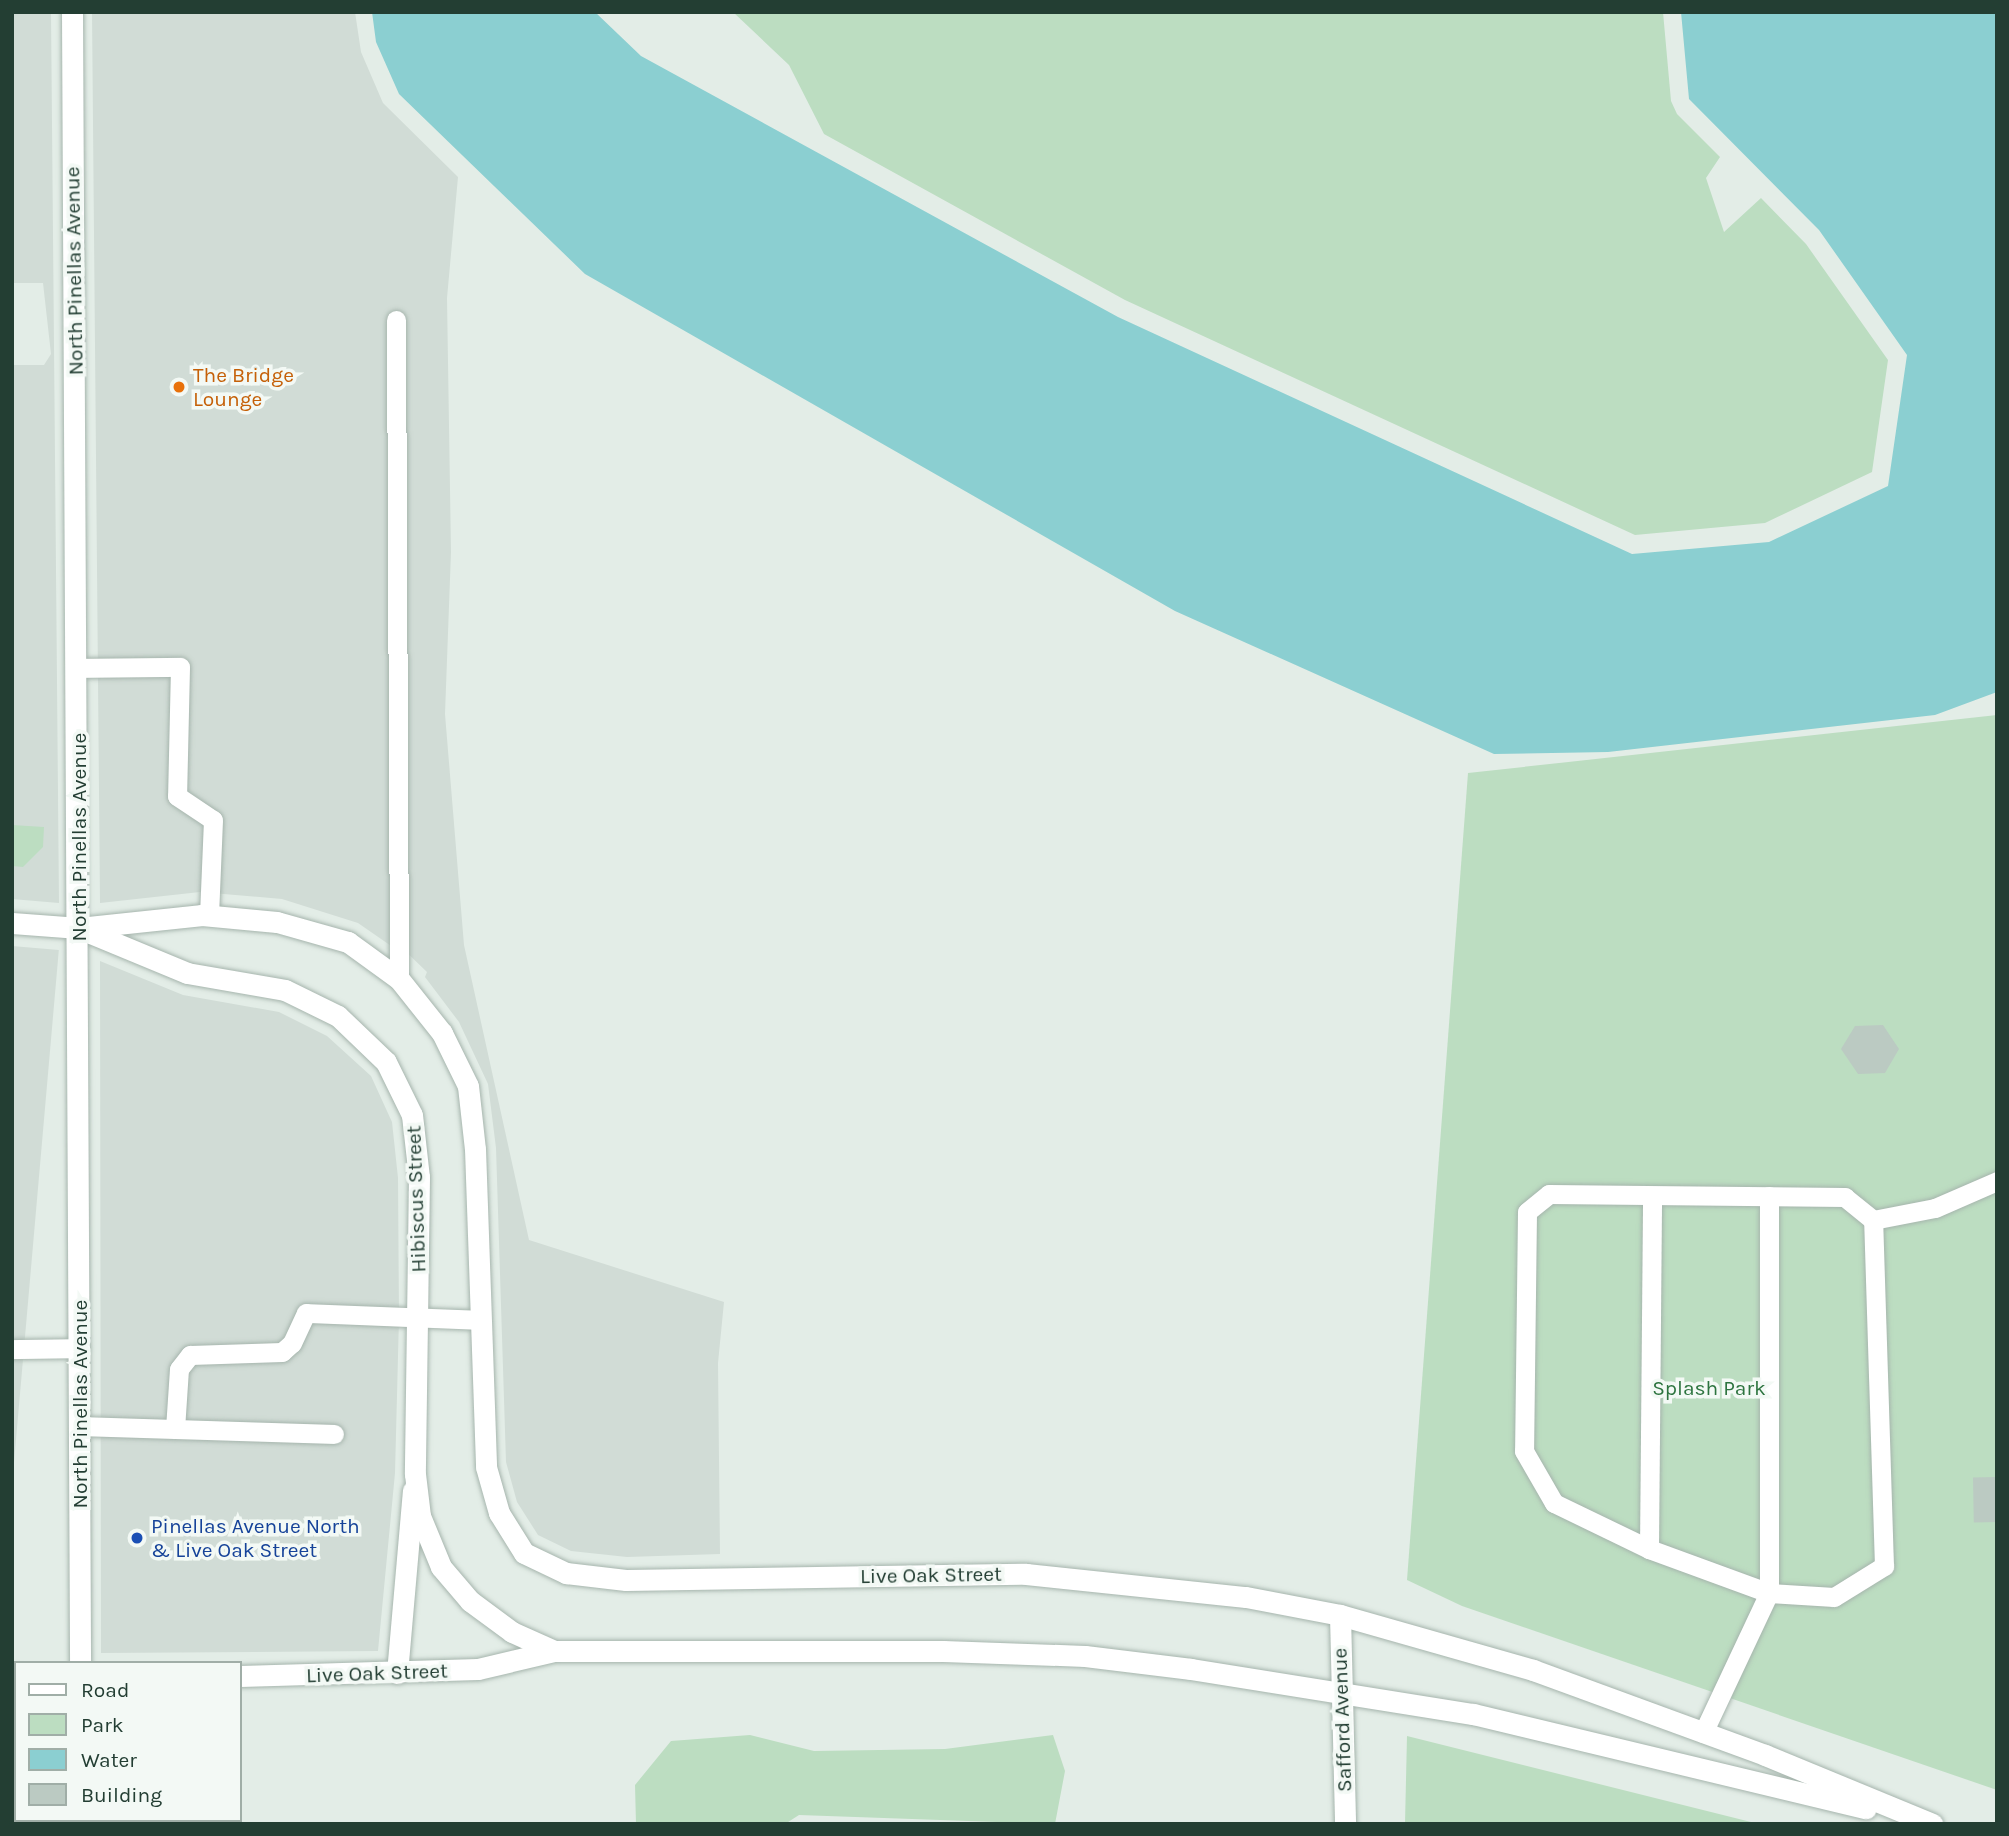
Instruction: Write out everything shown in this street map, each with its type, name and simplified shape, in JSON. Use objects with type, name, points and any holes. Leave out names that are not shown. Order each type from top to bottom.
[{"type":"street","name":"North Pinellas Avenue","points":[[72,12],[78,668],[80,1661]]},
{"type":"street","points":[[12,923],[79,928],[209,916],[277,922],[348,942],[399,979],[442,1033],[468,1086],[475,1149],[481,1320]]},
{"type":"street","name":"Hibiscus Street","points":[[79,928],[187,973],[285,990],[338,1016],[386,1062],[412,1115],[418,1177],[420,1318],[415,1474],[397,1673]]},
{"type":"street","name":"Live Oak Street","points":[[242,1676],[478,1669],[554,1651],[1085,1656],[1339,1689],[1473,1714],[1932,1824],[1703,1733],[1533,1670],[1339,1615],[1179,1588],[1026,1574],[625,1580],[566,1573],[524,1553],[499,1513],[486,1467],[481,1320]]},
{"type":"street","name":"Hibiscus Street","points":[[415,1474],[420,1516],[441,1567],[470,1601]]},
{"type":"street","name":"Live Oak Street","points":[[470,1601],[512,1632],[554,1651]]},
{"type":"street","name":"Safford Avenue","points":[[1339,1615],[1339,1689],[1344,1715],[1345,1824]]},
{"type":"lane","points":[[396,320],[399,979]]},
{"type":"lane","points":[[78,668],[180,667],[177,796],[213,820],[209,916]]},
{"type":"lane","points":[[1873,1220],[1935,1208],[1997,1181]]},
{"type":"lane","points":[[1549,1194],[1845,1197],[1873,1220],[1884,1566],[1834,1597],[1769,1593],[1649,1549],[1554,1503],[1524,1451],[1527,1212],[1549,1194]]},
{"type":"lane","points":[[1649,1549],[1652,1196]]},
{"type":"lane","points":[[1703,1733],[1769,1593],[1769,1196]]},
{"type":"lane","points":[[175,1429],[179,1368],[190,1355],[282,1352],[292,1343],[306,1313],[318,1310],[481,1320]]},
{"type":"lane","points":[[12,1349],[80,1348]]},
{"type":"lane","points":[[80,1426],[334,1434]]},
{"type":"shaded area","points":[[12,12],[51,12],[59,903],[12,899],[12,365],[44,365],[51,354],[43,283],[12,283]]},
{"type":"shaded area","points":[[92,12],[355,12],[361,52],[383,103],[458,177],[447,298],[451,552],[445,714],[464,945],[529,1240],[724,1302],[718,1363],[720,1554],[627,1557],[571,1551],[538,1535],[517,1502],[506,1462],[496,1148],[488,1084],[459,1022],[425,977],[427,972],[401,947],[397,950],[358,923],[282,899],[200,892],[100,903]]},
{"type":"shaded area","points":[[12,946],[59,950],[12,1485]]},
{"type":"shaded area","points":[[100,961],[183,995],[279,1012],[327,1036],[371,1076],[392,1122],[398,1178],[399,1318],[395,1473],[378,1651],[101,1653]]},
{"type":"shaded area","points":[[12,1699],[14,1822],[61,1824],[12,1824]]},
{"type":"green space","points":[[733,12],[1663,12],[1671,101],[1677,114],[1720,157],[1706,178],[1724,232],[1761,198],[1806,244],[1888,360],[1872,472],[1765,523],[1635,535],[1125,300],[824,134],[789,65]]},
{"type":"green space","name":"Splash Park","points":[[1997,715],[1997,1790],[1462,1606],[1407,1580],[1468,773]]},
{"type":"green space","points":[[12,825],[44,827],[43,847],[23,867],[12,866]]},
{"type":"green space","points":[[750,1735],[814,1751],[945,1749],[1053,1735],[1065,1771],[1055,1824],[799,1815],[785,1824],[636,1824],[635,1785],[671,1741]]},
{"type":"green space","points":[[1407,1736],[1759,1824],[1405,1824]]},
{"type":"water","points":[[372,12],[595,12],[641,56],[1118,317],[1632,554],[1769,542],[1888,486],[1907,355],[1819,230],[1689,99],[1681,12],[1997,12],[1997,692],[1935,715],[1608,752],[1494,754],[1175,611],[585,274],[399,94],[376,42]]},
{"type":"building","points":[[1883,1025],[1899,1049],[1885,1073],[1858,1074],[1841,1049],[1855,1026]]},
{"type":"building","points":[[1973,1477],[1996,1477],[1997,1522],[1974,1522]]},
{"type":"place","name":"The Bridge Lounge","points":[[179,387]]},
{"type":"place","name":"Pinellas Avenue North & Live Oak Street","points":[[137,1538]]}]
